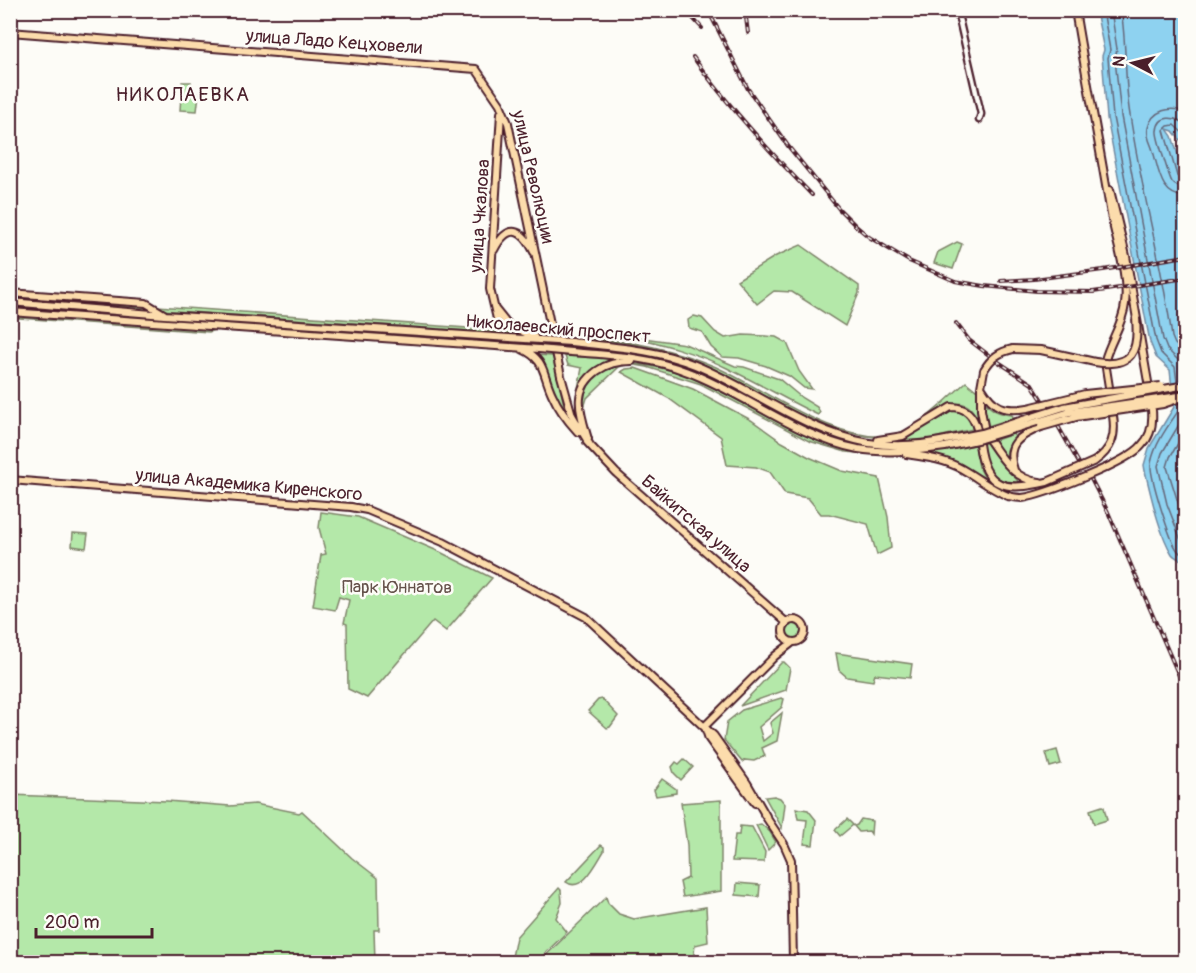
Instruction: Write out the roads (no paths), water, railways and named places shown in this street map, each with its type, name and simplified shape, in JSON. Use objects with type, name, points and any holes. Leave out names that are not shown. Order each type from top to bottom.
[{"type":"main road","points":[[1076,10],[1096,135],[1107,182],[1116,208],[1148,382]]},
{"type":"main road","name":"улица Ладо Кецховели","points":[[10,32],[476,69]]},
{"type":"main road","name":"улица Революции","points":[[476,69],[500,104],[508,123],[556,357],[579,430],[590,445]]},
{"type":"main road","name":"улица Чкалова","points":[[492,327],[496,323],[490,290],[502,120],[500,104]]},
{"type":"main road","points":[[1107,182],[1126,299],[1123,314],[1110,344],[1106,364],[1109,387]]},
{"type":"main road","points":[[493,251],[500,238],[516,231],[522,233],[526,238],[538,261]]},
{"type":"main road","points":[[10,293],[146,303],[164,315]]},
{"type":"main road","points":[[11,302],[56,297]]},
{"type":"main road","name":"Николаевский проспект","points":[[11,302],[164,315],[571,342],[642,350],[684,361],[816,426],[856,440],[876,443],[946,444],[1064,407],[1185,385]]},
{"type":"main road","points":[[495,309],[514,329],[540,340]]},
{"type":"main road","name":"Николаевский проспект","points":[[10,312],[617,355],[676,367],[718,384],[829,441],[858,449],[891,452],[981,439],[1070,412],[1185,396]]},
{"type":"main road","points":[[856,440],[896,439],[951,407],[966,411],[980,428],[981,387],[984,370],[994,357],[1003,351],[1012,349],[1041,350],[1095,362],[1116,364],[1130,357],[1137,345],[1137,318]]},
{"type":"main road","points":[[516,347],[539,361],[552,394],[566,418],[590,445]]},
{"type":"main road","points":[[590,445],[580,407],[580,395],[585,382],[605,366],[616,362],[646,360]]},
{"type":"main road","points":[[981,387],[997,407],[1015,410],[1112,390],[1185,385]]},
{"type":"main road","points":[[1017,473],[1011,453],[1019,438],[1041,427],[1077,417],[1163,404],[1185,396]]},
{"type":"main road","points":[[891,452],[939,459],[962,469],[993,490],[1020,498],[1040,494],[1128,457],[1143,445],[1150,433],[1152,410]]},
{"type":"main road","points":[[979,444],[987,475],[1000,483],[1018,487],[1047,482],[1104,455],[1113,441],[1113,416]]},
{"type":"main road","points":[[990,441],[1006,463],[1017,473],[1028,480],[1047,482]]},
{"type":"main road","name":"Байкитская улица","points":[[590,445],[616,473],[787,622]]},
{"type":"main road","name":"улица Академика Киренского","points":[[10,480],[313,503],[367,510],[443,542],[582,615],[705,726],[715,748],[784,844],[791,860],[794,963]]},
{"type":"main road","points":[[705,726],[775,656],[803,637],[804,628],[801,623],[796,620],[787,622],[783,630],[784,637],[775,656]]},
{"type":"main road","points":[[784,637],[793,642]]},
{"type":"street","points":[[957,10],[981,114],[979,120]]},
{"type":"water","points":[[1096,11],[1185,11],[1185,146],[1173,131],[1167,129],[1172,136],[1186,180],[1186,561],[1172,554],[1163,536],[1144,465],[1149,448],[1174,407],[1170,370],[1156,357],[1150,342],[1107,118],[1102,56],[1104,50]]},
{"type":"railway","points":[[685,10],[702,28]]},
{"type":"railway","points":[[708,10],[748,89],[788,146],[839,209],[856,226],[869,237],[909,261],[955,281],[1037,291],[1093,292],[1186,278]]},
{"type":"railway","points":[[745,10],[748,33]]},
{"type":"railway","points":[[693,57],[750,128],[812,195]]},
{"type":"railway","points":[[1001,281],[1103,270],[1186,256]]},
{"type":"railway","points":[[956,323],[969,340],[990,356]]},
{"type":"railway","points":[[997,361],[1032,384],[1042,400]]},
{"type":"railway","points":[[1058,426],[1080,465]]},
{"type":"railway","points":[[1090,477],[1108,512],[1186,692]]},
{"type":"district","name":"НИКОЛАЕВКА","points":[[183,94]]},
{"type":"park label","name":"Парк Юннатов","points":[[397,587]]}]
